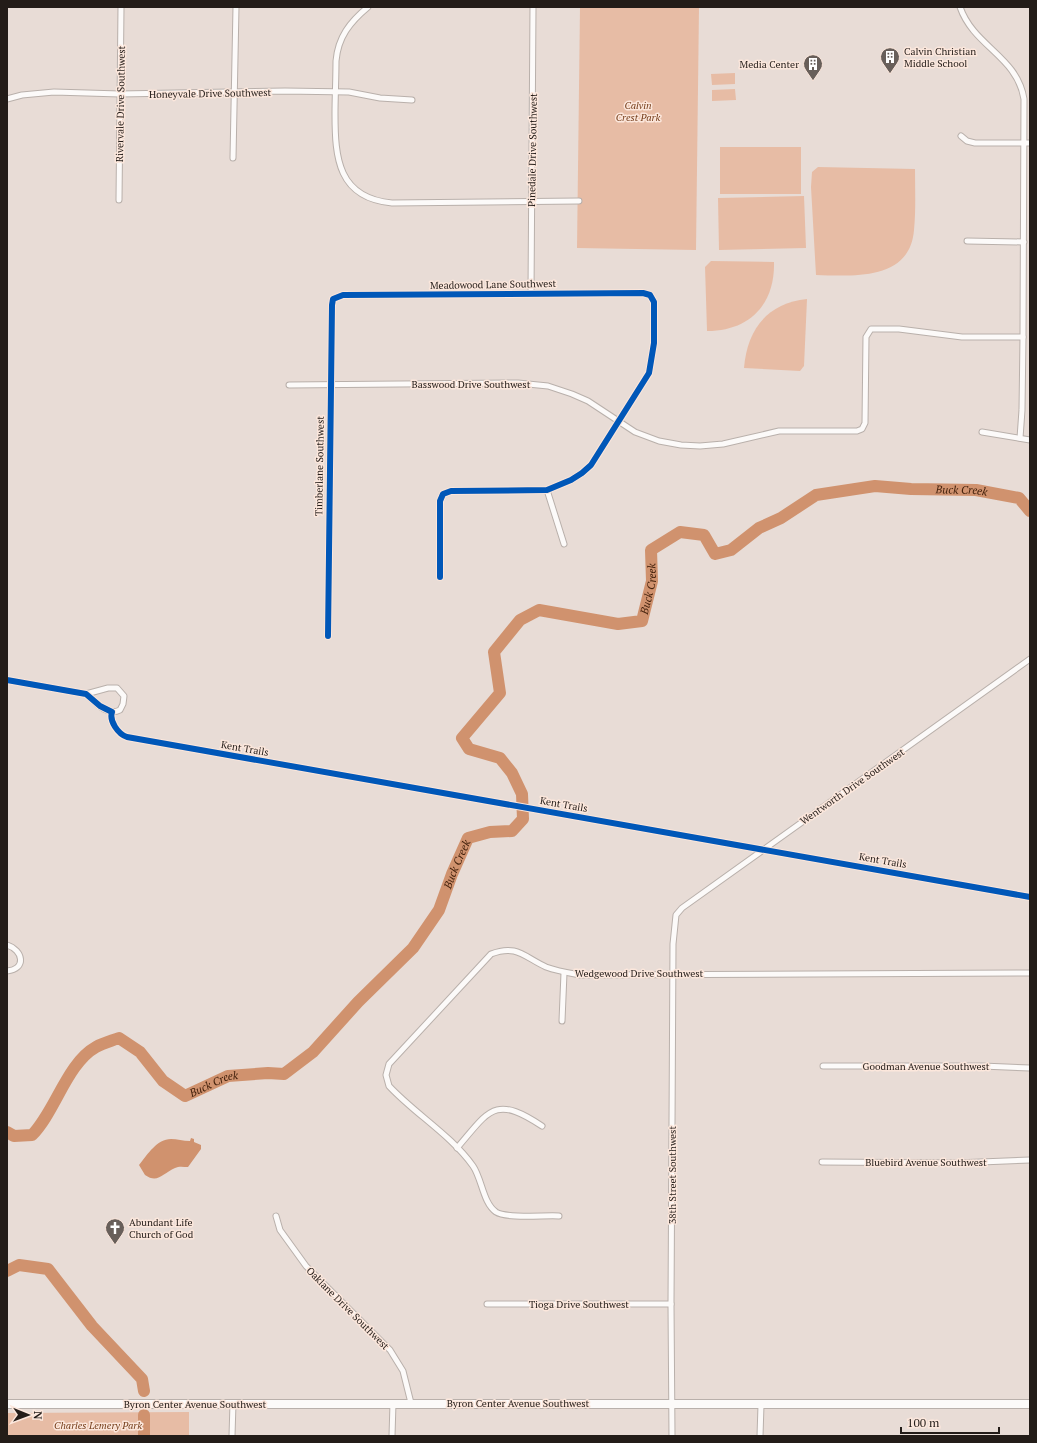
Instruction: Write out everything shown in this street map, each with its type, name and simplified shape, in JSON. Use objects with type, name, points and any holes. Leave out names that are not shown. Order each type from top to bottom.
[{"type":"main road","name":"Byron Center Avenue Southwest","points":[[7,1404],[1030,1404]]},
{"type":"street","name":"Rivervale Drive Southwest","points":[[119,200],[121,7]]},
{"type":"street","points":[[233,158],[236,7]]},
{"type":"street","name":"Pinedale Drive Southwest","points":[[530,293],[533,7]]},
{"type":"street","points":[[960,7],[966,21],[974,33],[1004,60],[1019,81],[1024,99],[1028,143],[1024,242],[1024,337],[1020,438]]},
{"type":"street","points":[[366,8],[346,29],[339,43],[336,62],[336,157],[343,173],[355,188],[376,200],[392,203],[579,201]]},
{"type":"street","name":"Honeyvale Drive Southwest","points":[[7,99],[22,95],[54,92],[120,94],[335,92],[355,93],[380,98],[412,100]]},
{"type":"street","points":[[961,136],[967,141],[975,142],[1028,143]]},
{"type":"street","points":[[967,241],[1024,242]]},
{"type":"street","name":"Meadowood Lane Southwest","points":[[335,297],[343,295],[530,293],[643,293],[650,296],[654,302],[653,351],[651,366],[647,378],[619,422]]},
{"type":"street","name":"Timberlane Southwest","points":[[328,636],[330,385],[332,305],[335,297]]},
{"type":"street","name":"Basswood Drive Southwest","points":[[289,385],[511,383],[540,385],[560,389],[581,398],[619,422],[652,438],[689,446],[723,444],[779,431],[857,431],[862,429],[864,424],[866,337],[871,329],[899,329],[962,337],[1024,337]]},
{"type":"street","points":[[440,577],[440,502],[444,494],[451,491],[547,490],[571,480],[587,469],[619,422]]},
{"type":"street","points":[[982,432],[1030,440]]},
{"type":"street","points":[[547,490],[564,544]]},
{"type":"street","name":"Wentworth Drive Southwest","points":[[676,915],[682,908],[1030,659]]},
{"type":"street","points":[[7,680],[16,683],[86,694],[113,688],[120,690],[124,700],[120,710],[112,712],[100,706],[86,694]]},
{"type":"street","name":"38th Street Southwest","points":[[672,1436],[672,975],[673,933],[676,915]]},
{"type":"street","points":[[7,945],[14,948],[21,960],[14,970],[7,971]]},
{"type":"street","name":"Wedgewood Drive Southwest","points":[[559,1216],[509,1215],[497,1213],[491,1208],[486,1199],[482,1182],[473,1166],[456,1148],[389,1086],[386,1075],[389,1064],[491,954],[503,949],[513,950],[546,967],[564,973],[580,975],[1030,973]]},
{"type":"street","points":[[562,1021],[564,973]]},
{"type":"street","name":"Goodman Avenue Southwest","points":[[822,1066],[982,1066],[1030,1068]]},
{"type":"street","points":[[456,1148],[488,1112],[515,1110],[542,1126]]},
{"type":"street","name":"Bluebird Avenue Southwest","points":[[822,1162],[956,1163],[1030,1160]]},
{"type":"street","name":"Oaklane Drive Southwest","points":[[276,1216],[280,1230],[306,1266],[390,1350],[403,1371],[411,1403]]},
{"type":"street","name":"Tioga Drive Southwest","points":[[487,1304],[671,1304]]},
{"type":"street","points":[[392,1436],[394,1403]]},
{"type":"street","points":[[232,1436],[233,1404]]},
{"type":"street","points":[[760,1436],[761,1405]]},
{"type":"green space","name":"Calvin Crest Park","points":[[580,7],[699,7],[696,250],[577,248]]},
{"type":"green space","points":[[735,73],[735,84],[712,85],[711,74]]},
{"type":"green space","points":[[735,89],[736,100],[712,101],[712,90]]},
{"type":"green space","points":[[720,147],[801,147],[801,194],[720,194]]},
{"type":"green space","points":[[818,167],[915,169],[914,230],[910,247],[902,259],[891,267],[862,275],[816,275],[811,187],[812,172]]},
{"type":"green space","points":[[804,196],[806,248],[719,250],[718,198]]},
{"type":"green space","points":[[711,261],[774,262],[770,290],[765,302],[757,312],[736,326],[722,330],[707,331],[705,267]]},
{"type":"green space","points":[[807,299],[804,366],[800,371],[744,368],[749,342],[762,321],[770,313],[781,306]]},
{"type":"green space","name":"Charles Lemery Park","points":[[189,1412],[189,1436],[7,1436],[7,1413]]},
{"type":"shaded area","points":[[191,1138],[194,1139],[194,1142],[201,1145],[201,1149],[188,1167],[177,1167],[157,1178],[145,1175],[139,1165],[157,1144],[173,1139],[190,1141]]},
{"type":"waterway","name":"Buck Creek","points":[[7,1132],[14,1136],[32,1135],[48,1114],[77,1064],[86,1054],[96,1047],[119,1038],[140,1052],[163,1081],[185,1096],[228,1076],[268,1073],[284,1074],[313,1052],[358,1002],[413,948],[439,910],[452,874],[468,838],[490,832],[512,831],[523,819],[522,794],[512,773],[500,758],[469,749],[462,738],[500,693],[494,652],[520,620],[539,610],[618,624],[642,621],[652,581],[651,550],[680,532],[704,535],[715,554],[731,550],[759,528],[781,518],[816,495],[875,486],[911,489],[976,490],[1019,498],[1030,511]]},
{"type":"waterway","name":"Buck Creek","points":[[7,1271],[19,1265],[48,1269],[92,1326],[142,1379],[144,1391]]},
{"type":"waterway","name":"Buck Creek","points":[[144,1415],[144,1436]]},
{"type":"cycle path","points":[[328,636],[333,299],[343,295],[643,293],[650,295],[654,302],[654,343],[649,373],[591,465],[571,480],[547,490],[451,491],[443,494],[440,501],[440,577]]},
{"type":"cycle path","name":"Kent Trails","points":[[7,680],[86,694],[100,706],[112,712],[111,716],[115,727],[120,733],[127,737],[1030,897]]},
{"type":"place","name":"Calvin Christian Middle School","points":[[890,74]]},
{"type":"place","name":"Media Center","points":[[813,81]]},
{"type":"place","name":"Abundant Life Church of God","points":[[115,1245]]}]
